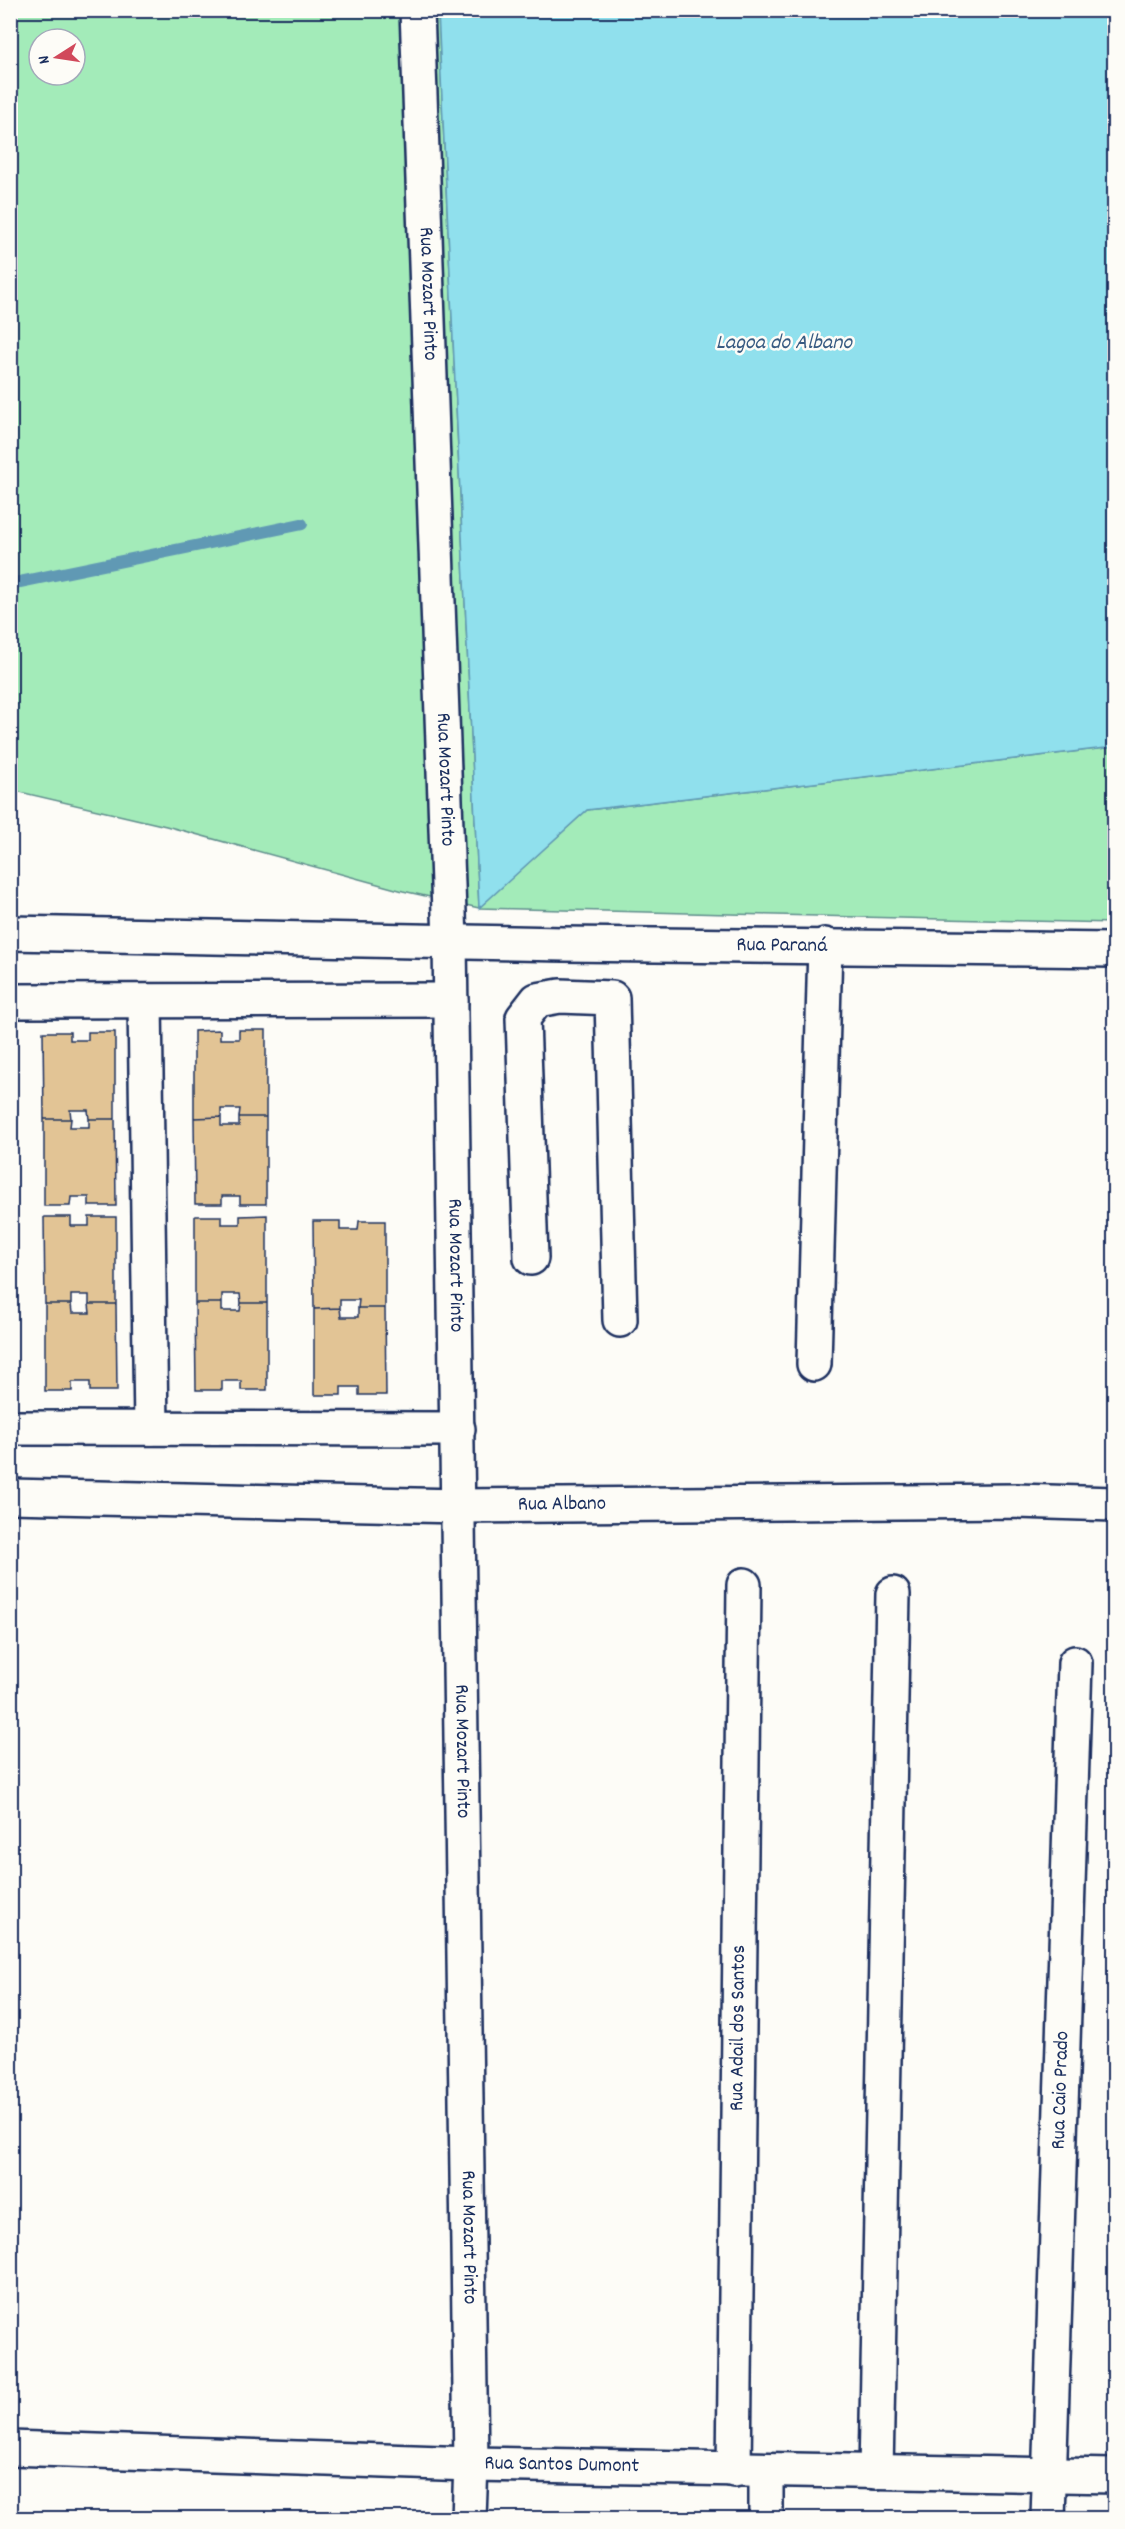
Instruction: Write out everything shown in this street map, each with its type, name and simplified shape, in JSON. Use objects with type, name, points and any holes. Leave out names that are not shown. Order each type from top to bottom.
[{"type":"street","name":"Rua Mozart Pinto","points":[[417,10],[450,941],[471,2464],[469,2518]]},
{"type":"street","name":"Rua Paraná","points":[[10,933],[563,944],[825,945],[1114,950]]},
{"type":"street","points":[[560,996],[563,944]]},
{"type":"street","points":[[814,1364],[825,945]]},
{"type":"street","points":[[531,1258],[524,1018],[537,1000],[560,996],[612,998],[620,1320]]},
{"type":"street","points":[[10,1001],[451,1000]]},
{"type":"street","points":[[145,1002],[151,1428]]},
{"type":"street","points":[[10,1428],[458,1429]]},
{"type":"street","name":"Rua Albano","points":[[10,1496],[459,1506],[1017,1501],[1114,1504]]},
{"type":"street","name":"Rua Adail dos Santos","points":[[744,1585],[750,2470],[766,2518]]},
{"type":"street","points":[[876,2472],[893,1594]]},
{"type":"street","name":"Rua Caio Prado","points":[[1048,2518],[1074,1663]]},
{"type":"street","name":"Rua Santos Dumont","points":[[10,2448],[471,2464],[1114,2476]]},
{"type":"green space","points":[[11,11],[438,11],[479,907],[587,810],[1114,747],[1114,923],[479,908],[403,891],[166,826],[11,790]]},
{"type":"water","name":"Lagoa do Albano","points":[[438,11],[1114,11],[1114,747],[587,810],[479,908]]},
{"type":"building","points":[[220,1030],[220,1039],[239,1039],[239,1030],[266,1030],[266,1117],[239,1117],[240,1109],[221,1109],[221,1117],[194,1118],[194,1031]]},
{"type":"building","points":[[43,1032],[70,1032],[70,1040],[88,1040],[88,1032],[115,1032],[115,1119],[89,1119],[88,1110],[70,1110],[71,1119],[44,1119]]},
{"type":"building","points":[[221,1117],[221,1126],[239,1126],[239,1117],[266,1117],[266,1204],[240,1204],[240,1196],[222,1196],[222,1204],[195,1204],[194,1118]]},
{"type":"building","points":[[44,1119],[71,1119],[70,1127],[89,1127],[89,1119],[115,1119],[116,1206],[89,1206],[89,1197],[71,1197],[70,1206],[44,1206]]},
{"type":"building","points":[[267,1215],[267,1303],[241,1303],[240,1294],[222,1294],[222,1303],[195,1303],[195,1216],[221,1216],[221,1224],[240,1224],[240,1216]]},
{"type":"building","points":[[44,1217],[71,1217],[71,1226],[89,1226],[89,1217],[116,1217],[116,1304],[89,1304],[89,1295],[71,1295],[71,1304],[45,1304]]},
{"type":"building","points":[[313,1221],[340,1221],[340,1230],[358,1230],[359,1221],[385,1221],[385,1308],[358,1308],[359,1300],[340,1300],[340,1308],[314,1309]]},
{"type":"building","points":[[195,1303],[222,1303],[222,1311],[240,1311],[241,1303],[267,1303],[267,1390],[241,1390],[241,1381],[222,1381],[222,1390],[196,1390]]},
{"type":"building","points":[[45,1304],[71,1304],[72,1313],[90,1313],[89,1304],[116,1304],[117,1391],[90,1391],[90,1382],[72,1382],[72,1391],[45,1391]]},
{"type":"building","points":[[340,1308],[341,1317],[358,1317],[358,1308],[385,1308],[386,1395],[359,1395],[359,1387],[341,1387],[341,1395],[314,1395],[314,1309]]},
{"type":"waterway","points":[[10,584],[302,524]]}]
